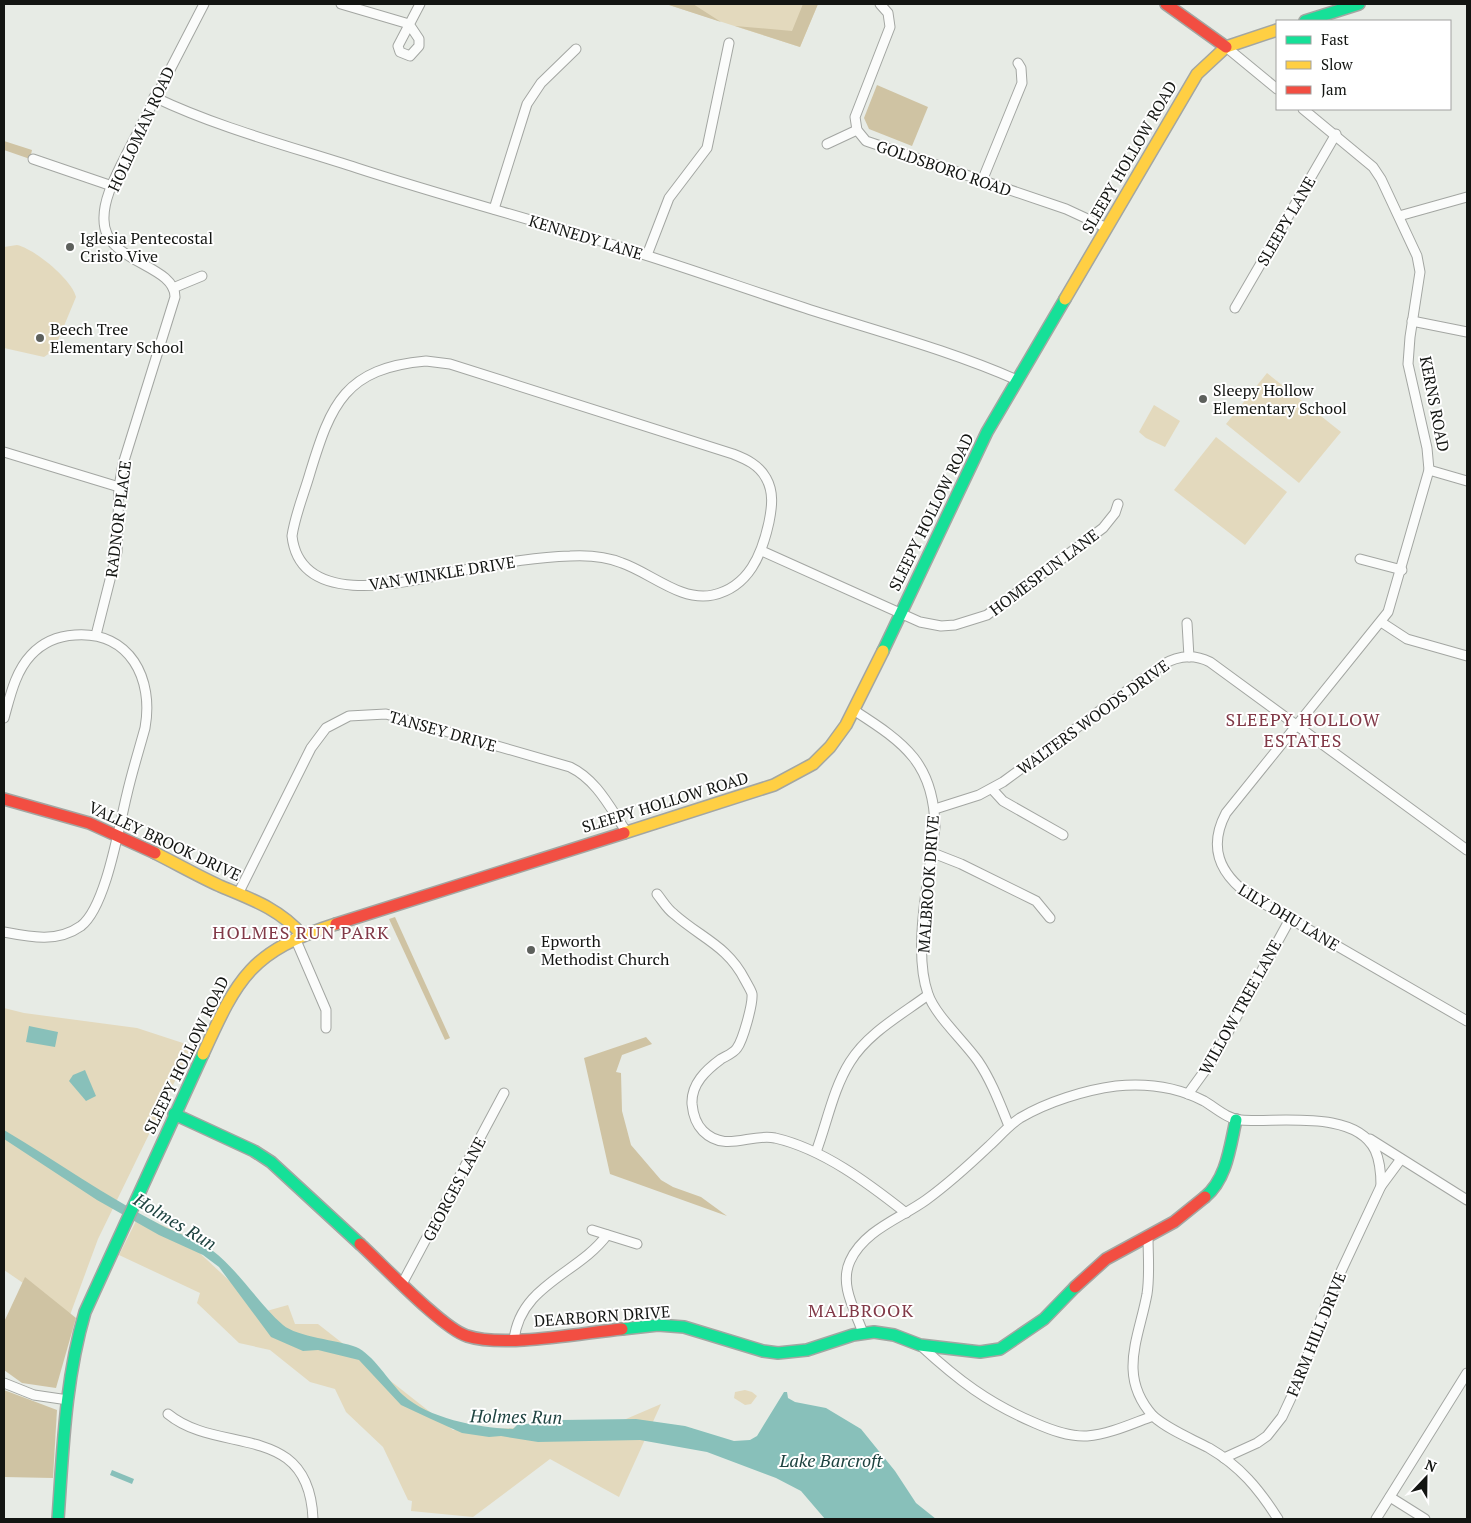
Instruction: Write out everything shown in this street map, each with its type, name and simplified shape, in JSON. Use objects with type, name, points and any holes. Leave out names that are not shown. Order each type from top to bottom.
[{"type":"main road","points":[[1166,4],[1226,47]]},
{"type":"main road","points":[[1308,20],[1359,4]]},
{"type":"main road","name":"SLEEPY HOLLOW ROAD","points":[[58,1519],[68,1400],[75,1355],[85,1312],[136,1195],[236,986],[263,957],[298,937],[774,785],[801,773],[829,750],[855,711],[987,432],[1043,340],[1197,74],[1226,47],[1276,30]]},
{"type":"main road","name":"VALLEY BROOK DRIVE","points":[[4,799],[70,816],[117,834],[208,880],[239,892],[279,912],[287,918],[298,937]]},
{"type":"main road","name":"DEARBORN DRIVE","points":[[174,1114],[254,1151],[270,1162],[440,1318],[465,1336],[485,1342],[671,1325],[763,1351],[792,1352],[863,1333],[889,1334],[920,1345],[964,1352],[985,1352],[1000,1349],[1044,1319],[1079,1283],[1106,1259],[1188,1212],[1216,1185],[1229,1155],[1236,1120]]},
{"type":"street","name":"HOLLOMAN ROAD","points":[[173,288],[166,279],[120,250],[107,235],[104,215],[112,186],[154,97],[204,4]]},
{"type":"street","points":[[341,4],[409,24],[420,4]]},
{"type":"street","name":"GOLDSBORO ROAD","points":[[884,5],[888,13],[890,27],[856,114],[857,130],[866,141],[1066,209],[1107,228]]},
{"type":"street","points":[[647,255],[669,198],[706,148],[729,43]]},
{"type":"street","points":[[1226,47],[1276,89]]},
{"type":"street","points":[[494,209],[527,104],[541,83],[576,48]]},
{"type":"street","points":[[982,181],[1022,83],[1021,68],[1018,63]]},
{"type":"street","name":"KENNEDY LANE","points":[[154,97],[186,112],[250,134],[444,196],[647,255],[918,343],[1017,380]]},
{"type":"street","name":"KERNS ROAD","points":[[1303,110],[1336,134],[1373,167],[1399,216],[1420,267],[1408,364],[1427,448],[1429,470],[1392,605],[1381,622]]},
{"type":"street","points":[[827,144],[857,130]]},
{"type":"street","name":"SLEEPY LANE","points":[[1235,308],[1336,134]]},
{"type":"street","points":[[32,159],[112,186]]},
{"type":"street","points":[[1399,216],[1467,197]]},
{"type":"street","points":[[173,288],[202,276]]},
{"type":"street","name":"RADNOR PLACE","points":[[96,635],[116,552],[119,487],[128,446],[174,301],[173,288]]},
{"type":"street","points":[[1412,321],[1467,332]]},
{"type":"street","name":"VAN WINKLE DRIVE","points":[[426,361],[460,367],[733,454],[753,463],[766,478],[772,495],[762,552],[757,561],[732,587],[705,596],[681,591],[622,563],[593,555],[522,560],[412,580],[360,586],[329,580],[307,567],[296,554],[292,536],[328,417],[342,396],[362,379],[374,374],[405,364],[426,361]]},
{"type":"street","points":[[4,452],[119,487]]},
{"type":"street","points":[[1429,470],[1467,481]]},
{"type":"street","name":"HOMESPUN LANE","points":[[900,614],[920,622],[941,626],[968,623],[986,615],[1103,528],[1115,513],[1118,504]]},
{"type":"street","points":[[762,552],[900,614]]},
{"type":"street","points":[[1360,559],[1402,570]]},
{"type":"street","points":[[1381,622],[1407,639],[1467,656]]},
{"type":"street","name":"LILY DHU LANE","points":[[1381,622],[1226,813],[1218,832],[1217,844],[1220,860],[1233,882],[1249,895],[1467,1022]]},
{"type":"street","points":[[1187,623],[1189,657]]},
{"type":"street","points":[[4,718],[22,666],[40,647],[64,636],[96,635],[111,640],[131,658],[143,678],[148,700],[145,728],[101,894],[93,913],[81,926],[64,935],[46,938],[4,932]]},
{"type":"street","name":"WALTERS WOODS DRIVE","points":[[935,810],[992,789],[1162,665],[1175,658],[1189,657],[1210,662],[1467,850]]},
{"type":"street","name":"MALBROOK DRIVE","points":[[855,711],[892,735],[909,750],[927,782],[935,810],[933,853],[922,941],[922,963],[928,995],[936,1009],[979,1063],[1009,1126]]},
{"type":"street","name":"TANSEY DRIVE","points":[[239,892],[311,748],[326,728],[355,714],[394,715],[570,767],[588,779],[597,788],[626,831]]},
{"type":"street","points":[[992,789],[1010,806],[1063,835]]},
{"type":"street","points":[[933,853],[961,864],[1036,901],[1050,918]]},
{"type":"street","points":[[657,894],[672,913],[721,947],[739,969],[752,994],[746,1026],[736,1049],[718,1061],[695,1082],[692,1099],[693,1113],[704,1132],[717,1140],[732,1143],[762,1137],[775,1138],[816,1152],[906,1213]]},
{"type":"street","name":"WILLOW TREE LANE","points":[[1188,1094],[1214,1058],[1290,919]]},
{"type":"street","name":"VALLEY BROOK DRIVE","points":[[298,937],[326,1010],[326,1028]]},
{"type":"street","points":[[816,1152],[840,1082],[850,1062],[868,1040],[928,995]]},
{"type":"street","points":[[863,1333],[848,1291],[846,1276],[848,1265],[863,1242],[947,1184],[1009,1126],[1027,1114],[1054,1103],[1105,1088],[1146,1086],[1169,1088],[1188,1094],[1236,1120],[1324,1122],[1340,1125],[1363,1135],[1467,1200]]},
{"type":"street","name":"GEORGES LANE","points":[[402,1284],[504,1093]]},
{"type":"street","points":[[1363,1135],[1374,1148],[1378,1157],[1381,1186]]},
{"type":"street","name":"FARM HILL DRIVE","points":[[1224,1458],[1262,1440],[1282,1417],[1297,1385],[1329,1297],[1381,1186],[1401,1158]]},
{"type":"street","points":[[592,1230],[637,1244]]},
{"type":"street","points":[[514,1340],[518,1318],[533,1297],[541,1288],[587,1257],[607,1235]]},
{"type":"street","points":[[1148,1236],[1148,1280],[1135,1341],[1133,1369],[1138,1392],[1153,1416],[1170,1429],[1224,1458],[1239,1469],[1257,1488],[1278,1519]]},
{"type":"street","points":[[920,1345],[953,1376],[987,1400],[1014,1414],[1058,1431],[1076,1436],[1096,1435],[1153,1416]]},
{"type":"street","points":[[1376,1519],[1467,1373]]},
{"type":"street","points":[[4,1383],[34,1395],[68,1400]]},
{"type":"street","points":[[168,1414],[194,1429],[263,1445],[284,1456],[305,1484],[310,1495],[313,1519]]},
{"type":"street","points":[[1390,1497],[1425,1519]]},
{"type":"shaded area","points":[[665,4],[693,4],[721,22],[669,5]]},
{"type":"shaded area","points":[[666,4],[818,4],[800,47]]},
{"type":"shaded area","points":[[803,4],[818,4],[800,47],[735,26],[792,31]]},
{"type":"shaded area","points":[[877,85],[928,107],[912,146],[869,129],[864,118]]},
{"type":"shaded area","points":[[4,141],[32,150],[30,159],[4,150]]},
{"type":"shaded area","name":"Beech Tree Elementary School","points":[[17,245],[33,252],[52,266],[68,282],[76,297],[54,350],[44,357],[4,348],[4,247]]},
{"type":"shaded area","points":[[1267,373],[1341,432],[1299,483],[1226,424]]},
{"type":"shaded area","points":[[1154,405],[1180,421],[1165,447],[1146,438],[1139,432]]},
{"type":"shaded area","points":[[1216,437],[1287,492],[1245,545],[1174,490]]},
{"type":"shaded area","points":[[395,917],[450,1038],[445,1040],[389,919]]},
{"type":"shaded area","points":[[4,1008],[24,1013],[137,1028],[192,1046],[98,1239],[70,1315],[4,1270]]},
{"type":"shaded area","points":[[646,1037],[652,1044],[622,1055],[616,1072],[621,1073],[622,1111],[631,1145],[661,1180],[673,1187],[701,1197],[727,1216],[610,1174],[584,1058]]},
{"type":"shaded area","points":[[139,1215],[194,1239],[191,1245],[263,1312],[288,1305],[295,1324],[318,1324],[453,1430],[612,1425],[661,1404],[619,1497],[550,1459],[473,1517],[411,1511],[412,1501],[408,1500],[383,1447],[346,1412],[335,1389],[310,1382],[270,1350],[239,1343],[197,1303],[200,1293],[119,1255]]},
{"type":"shaded area","points":[[25,1277],[76,1318],[56,1388],[22,1383],[4,1370],[4,1322]]},
{"type":"shaded area","points":[[4,1390],[57,1410],[53,1478],[4,1477]]},
{"type":"shaded area","points":[[745,1390],[757,1396],[751,1404],[745,1405],[734,1398],[735,1392]]},
{"type":"water","points":[[29,1026],[58,1032],[55,1047],[26,1042]]},
{"type":"water","points":[[85,1070],[96,1096],[86,1101],[69,1081],[73,1075]]},
{"type":"water","name":"Lake Barcroft","points":[[4,1130],[139,1213],[207,1247],[232,1268],[283,1325],[298,1333],[356,1347],[375,1362],[403,1395],[414,1403],[441,1416],[455,1421],[486,1427],[513,1429],[517,1425],[561,1420],[636,1419],[685,1426],[734,1441],[750,1440],[757,1436],[784,1392],[787,1392],[788,1398],[795,1402],[826,1408],[861,1429],[895,1471],[916,1503],[936,1519],[825,1519],[801,1491],[776,1478],[707,1452],[640,1440],[538,1442],[501,1436],[489,1437],[462,1433],[401,1405],[359,1360],[318,1350],[303,1351],[271,1337],[219,1267],[203,1255],[159,1235],[97,1200],[4,1139]]},
{"type":"water","points":[[112,1470],[134,1479],[132,1484],[110,1475]]},
{"type":"traffic: fast","points":[[1308,20],[1359,4]]},
{"type":"traffic: fast","points":[[883,651],[987,432],[1065,299]]},
{"type":"traffic: fast","points":[[58,1519],[63,1441],[69,1389],[78,1338],[85,1312],[203,1054]]},
{"type":"traffic: fast","points":[[174,1114],[254,1151],[271,1162],[360,1244]]},
{"type":"traffic: fast","points":[[1205,1197],[1212,1190],[1223,1172],[1236,1120]]},
{"type":"traffic: fast","points":[[622,1329],[658,1325],[684,1327],[763,1351],[778,1353],[807,1350],[853,1335],[874,1332],[894,1335],[920,1345],[980,1352],[1000,1349],[1044,1319],[1075,1287]]},
{"type":"traffic: slow","points":[[1065,299],[1197,74],[1226,47],[1276,30]]},
{"type":"traffic: slow","points":[[624,833],[774,785],[813,764],[830,747],[846,725],[883,651]]},
{"type":"traffic: slow","points":[[155,853],[275,911],[302,935]]},
{"type":"traffic: slow","points":[[203,1054],[227,1005],[238,986],[251,970],[284,945],[307,934],[336,924]]},
{"type":"traffic: jam","points":[[1166,4],[1226,47]]},
{"type":"traffic: jam","points":[[4,799],[89,823],[155,853]]},
{"type":"traffic: jam","points":[[336,924],[624,833]]},
{"type":"traffic: jam","points":[[1075,1287],[1106,1259],[1174,1222],[1205,1197]]},
{"type":"traffic: jam","points":[[360,1244],[428,1309],[456,1331],[467,1336],[501,1341],[622,1329]]},
{"type":"place","name":"Iglesia Pentecostal Cristo Vive","points":[[70,247]]},
{"type":"place","name":"Beech Tree Elementary School","points":[[40,338]]},
{"type":"place","name":"Sleepy Hollow Elementary School","points":[[1203,399]]},
{"type":"place","name":"Epworth Methodist Church","points":[[531,950]]},
{"type":"district","name":"SLEEPY HOLLOW ESTATES","points":[[1303,730]]},
{"type":"district","name":"HOLMES RUN PARK","points":[[301,933]]},
{"type":"district","name":"MALBROOK","points":[[861,1311]]},
{"type":"water label","name":"Holmes Run","points":[[175,1222]]},
{"type":"water label","name":"Holmes Run","points":[[516,1417]]}]
